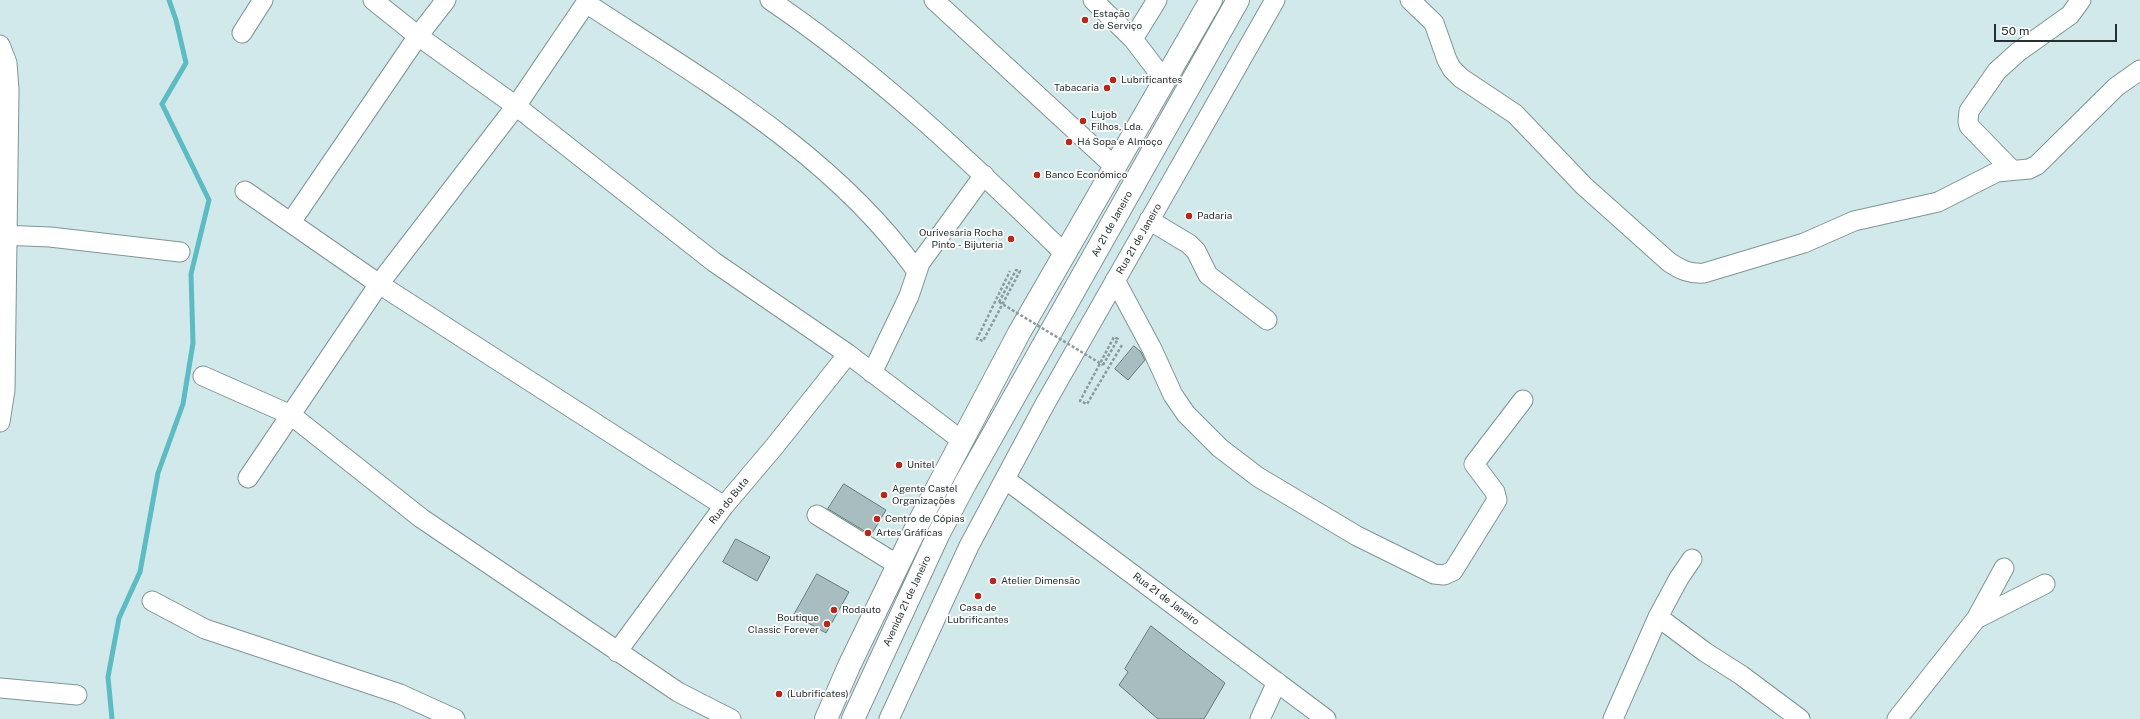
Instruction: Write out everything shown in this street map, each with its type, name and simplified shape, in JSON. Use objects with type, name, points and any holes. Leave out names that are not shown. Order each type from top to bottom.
[{"type":"main road","points":[[826,719],[849,666],[961,440],[1019,333],[1211,0]]},
{"type":"main road","name":"Av 21 de Janeiro","points":[[965,484],[1238,0]]},
{"type":"main road","name":"Avenida 21 de Janeiro","points":[[853,719],[939,533],[965,484]]},
{"type":"street","points":[[242,33],[263,0]]},
{"type":"street","points":[[373,0],[418,36],[516,106],[714,262],[848,354],[961,440]]},
{"type":"street","points":[[291,222],[418,36],[446,0]]},
{"type":"street","points":[[770,0],[802,22],[875,78],[984,175],[1065,254]]},
{"type":"street","points":[[934,0],[1115,167]]},
{"type":"street","points":[[1094,0],[1133,39],[1165,81]]},
{"type":"street","points":[[1133,39],[1157,0]]},
{"type":"street","name":"Rua 21 de Janeiro","points":[[889,719],[969,546],[1045,404],[1275,0]]},
{"type":"street","points":[[1410,0],[1434,23],[1447,60],[1452,69],[1461,78],[1515,114],[1584,186],[1669,262],[1679,269],[1692,274],[1704,273],[1804,243],[1854,221],[1938,202],[1997,172],[2011,169],[2029,168],[2038,165],[2116,87],[2140,70]]},
{"type":"street","points":[[2011,169],[1969,126],[1969,112],[1997,71],[2018,52],[2070,15],[2081,0]]},
{"type":"street","points":[[248,478],[379,284],[516,106],[587,2],[734,102],[799,150],[843,188],[873,218],[916,270]]},
{"type":"street","points":[[0,45],[7,63],[9,90],[3,235],[5,390],[0,422]]},
{"type":"street","points":[[872,372],[910,296],[916,270],[925,254],[984,175]]},
{"type":"street","points":[[244,191],[379,284],[724,506]]},
{"type":"street","points":[[1149,220],[1189,244],[1196,251],[1208,275],[1267,320]]},
{"type":"street","points":[[3,235],[50,237],[180,252]]},
{"type":"street","points":[[1115,280],[1152,350],[1173,395],[1186,414],[1220,448],[1258,477],[1357,536],[1434,574],[1444,576],[1452,571],[1497,500],[1495,492],[1474,464],[1523,400]]},
{"type":"street","name":"Rua do Buta","points":[[617,652],[724,506],[774,447],[848,354]]},
{"type":"street","points":[[203,376],[291,416],[421,518],[678,692],[731,719]]},
{"type":"street","name":"Rua 21 de Janeiro","points":[[1005,479],[1326,719]]},
{"type":"street","points":[[817,515],[898,565]]},
{"type":"street","points":[[1613,719],[1658,617],[1679,578],[1692,559]]},
{"type":"street","points":[[1897,719],[1976,619],[2004,568]]},
{"type":"street","points":[[1976,619],[2045,584]]},
{"type":"street","points":[[152,601],[204,629],[400,694],[455,719]]},
{"type":"street","points":[[1658,617],[1705,652],[1741,675],[1800,719]]},
{"type":"street","points":[[1260,719],[1277,682]]},
{"type":"street","points":[[0,688],[77,695]]},
{"type":"path","points":[[1010,272],[977,339],[984,341],[1020,271],[1016,270],[999,302],[1103,365],[1118,339],[1114,337],[1080,400],[1087,404],[1122,345]]},
{"type":"building","points":[[1134,346],[1141,352],[1145,360],[1128,380],[1115,369]]},
{"type":"building","points":[[844,484],[886,510],[871,535],[828,509]]},
{"type":"building","points":[[736,539],[770,557],[757,581],[723,562]]},
{"type":"building","points":[[817,574],[849,592],[826,633],[794,615]]},
{"type":"building","points":[[1151,626],[1225,683],[1204,719],[1158,719],[1119,685],[1128,672],[1125,669]]},
{"type":"waterway","points":[[112,719],[108,677],[119,618],[140,572],[158,473],[183,404],[193,343],[191,274],[209,200],[162,104],[186,63],[176,20],[169,0]]},
{"type":"place","name":"Estação de Serviço","points":[[1085,20]]},
{"type":"place","name":"Lubrificantes","points":[[1113,80]]},
{"type":"place","name":"Tabacaria","points":[[1107,88]]},
{"type":"place","name":"Lujob Filhos, Lda.","points":[[1083,121]]},
{"type":"place","name":"Há Sopa e Almoço","points":[[1069,142]]},
{"type":"place","name":"Banco Económico","points":[[1037,175]]},
{"type":"place","name":"Padaria","points":[[1189,216]]},
{"type":"place","name":"Ourivesaria Rocha Pinto - Bijuteria","points":[[1011,239]]},
{"type":"place","name":"Unitel","points":[[899,465]]},
{"type":"place","name":"Agente Castel Organizações","points":[[884,495]]},
{"type":"place","name":"Centro de Cópias","points":[[877,519]]},
{"type":"place","name":"Artes Gráficas","points":[[868,533]]},
{"type":"place","name":"Atelier Dimensão","points":[[993,581]]},
{"type":"place","name":"Casa de Lubrificantes","points":[[978,596]]},
{"type":"place","name":"Rodauto","points":[[834,610]]},
{"type":"place","name":"Boutique Classic Forever","points":[[827,624]]},
{"type":"place","name":"(Lubrificates)","points":[[779,694]]}]
